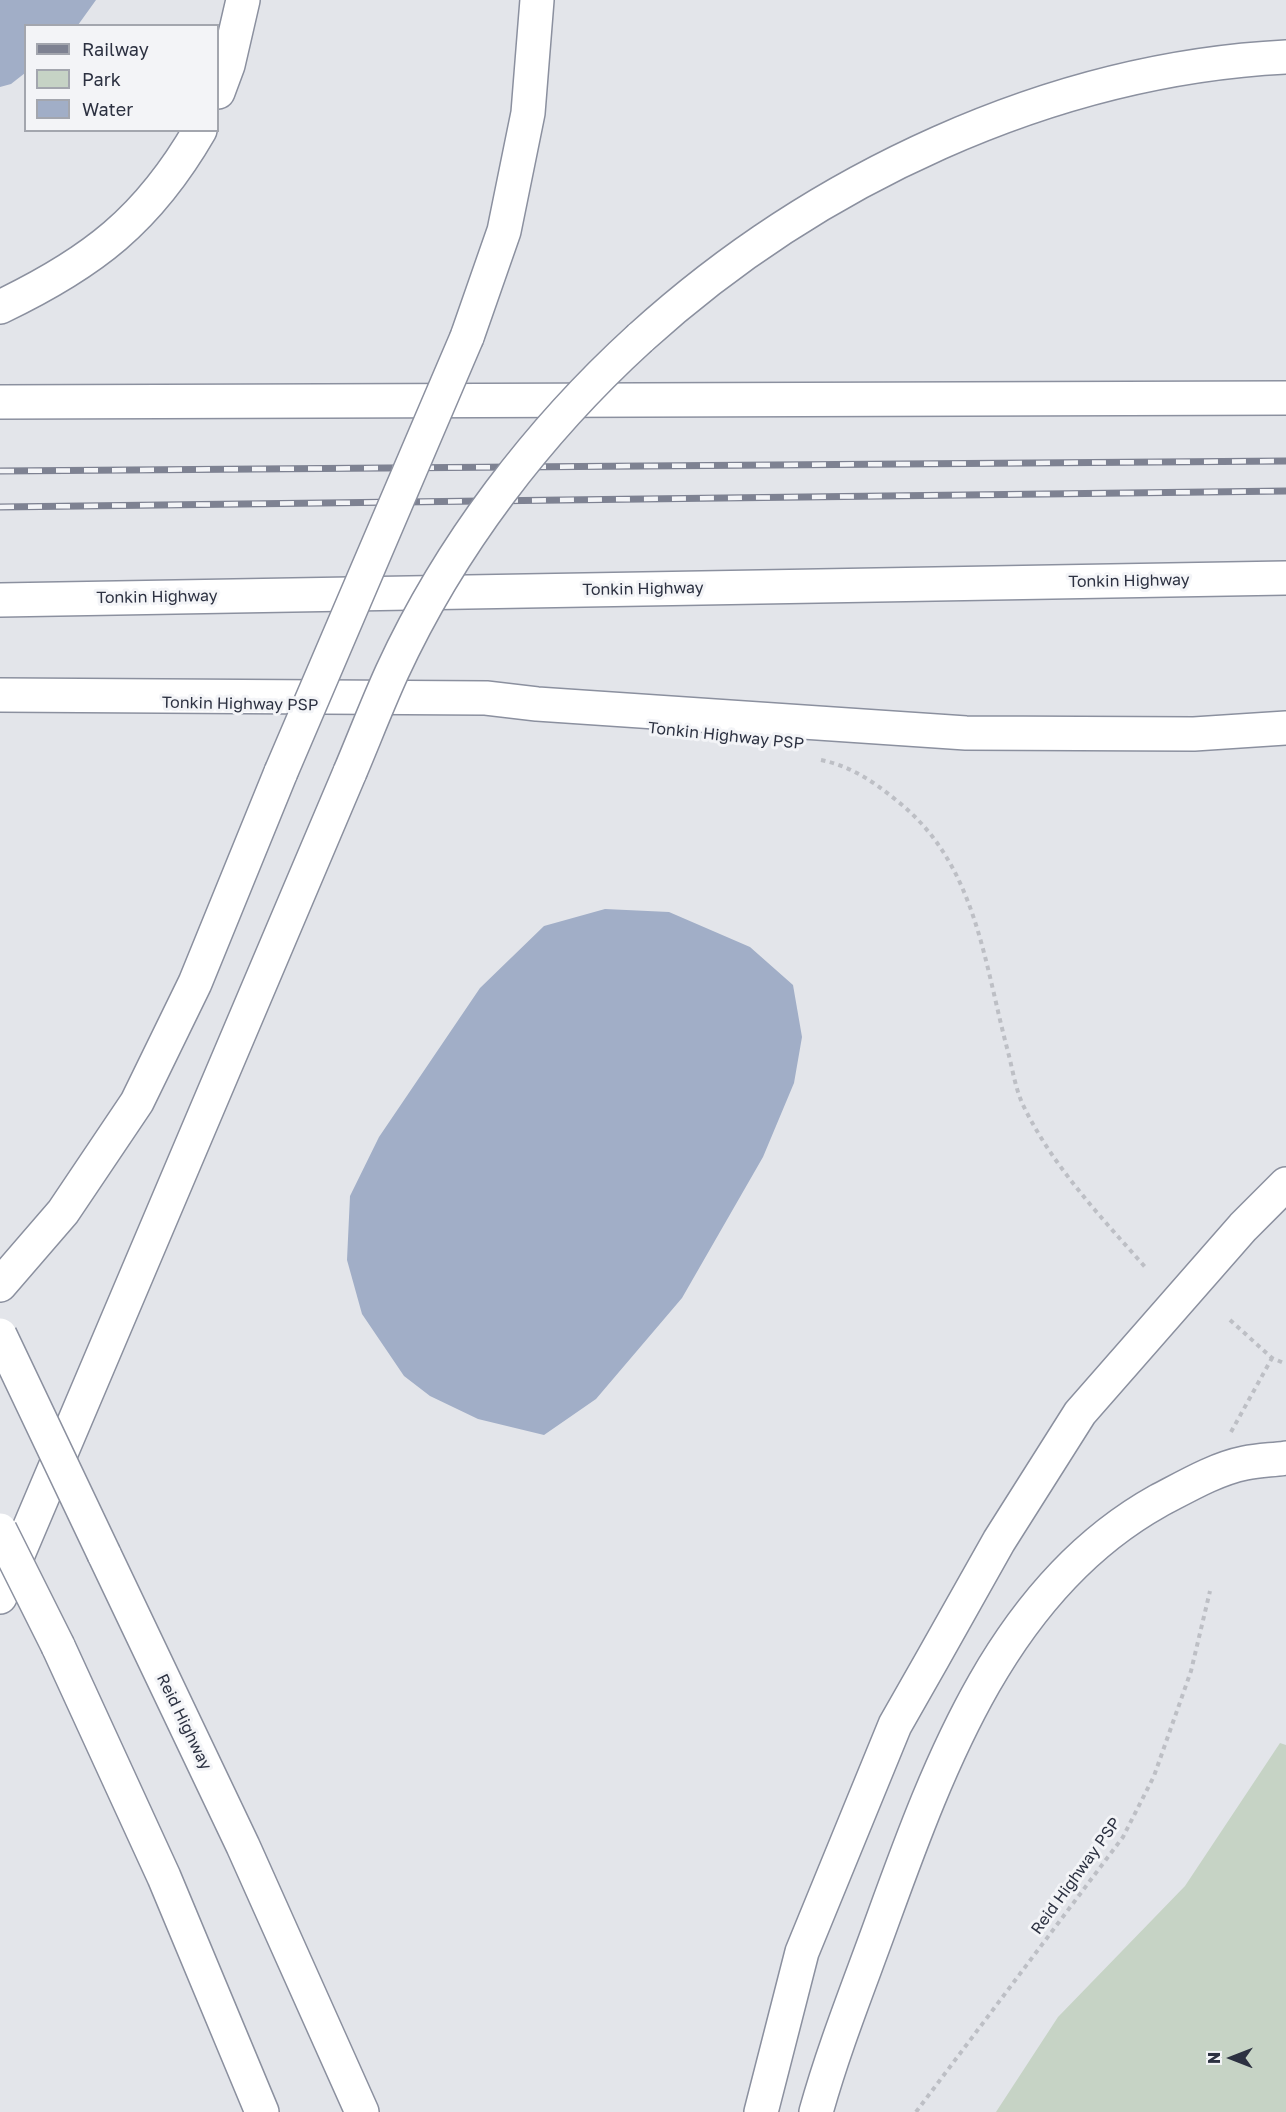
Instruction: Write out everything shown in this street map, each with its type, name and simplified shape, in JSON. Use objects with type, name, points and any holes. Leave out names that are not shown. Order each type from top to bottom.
[{"type":"highway","points":[[219,89],[228,65],[243,0]]},
{"type":"highway","points":[[0,1285],[63,1212],[136,1102],[195,983],[281,772],[467,337],[504,231],[528,113],[537,0]]},
{"type":"highway","points":[[0,1597],[398,660],[437,588],[487,510],[544,436],[608,368],[676,305],[750,248],[829,198],[912,155],[997,119],[1086,91],[1176,70],[1286,57]]},
{"type":"highway","points":[[0,307],[51,282],[100,251],[142,213],[178,168],[199,132]]},
{"type":"highway","points":[[0,402],[1286,398]]},
{"type":"highway","name":"Tonkin Highway","points":[[0,600],[1286,578]]},
{"type":"highway","points":[[0,695],[486,698],[537,704],[966,733],[1194,734],[1286,728]]},
{"type":"highway","points":[[761,2112],[802,1952],[891,1735],[999,1542],[1080,1413],[1243,1227],[1286,1184]]},
{"type":"highway","name":"Reid Highway","points":[[0,1335],[243,1846],[362,2112]]},
{"type":"highway","points":[[816,2112],[902,1867],[953,1744],[988,1675],[1030,1612],[1068,1569],[1126,1520],[1188,1485],[1233,1467],[1244,1463],[1286,1458]]},
{"type":"highway","points":[[0,1530],[58,1646],[164,1877],[262,2112]]},
{"type":"path","name":"Tonkin Highway PSP","points":[[812,758],[835,763],[869,778],[910,811],[953,866],[974,912],[1022,1103],[1045,1145],[1085,1199],[1146,1268]]},
{"type":"path","points":[[1230,1320],[1272,1358],[1286,1364]]},
{"type":"path","points":[[1226,1440],[1272,1358]]},
{"type":"path","name":"Reid Highway PSP","points":[[916,2112],[1123,1837],[1154,1776],[1191,1671],[1210,1591]]},
{"type":"green space","points":[[1280,1743],[1286,1745],[1286,2112],[996,2112],[1058,2017],[1185,1886]]},
{"type":"water","points":[[0,0],[96,0],[79,24],[24,24],[24,74],[11,84],[0,87]]},
{"type":"water","points":[[605,909],[669,912],[750,947],[793,985],[802,1037],[794,1083],[763,1157],[682,1298],[596,1399],[544,1435],[478,1419],[430,1396],[404,1376],[362,1314],[347,1260],[350,1196],[379,1137],[480,988],[544,926]]},
{"type":"railway","points":[[0,471],[1286,461]]},
{"type":"railway","points":[[0,507],[1286,491]]}]
